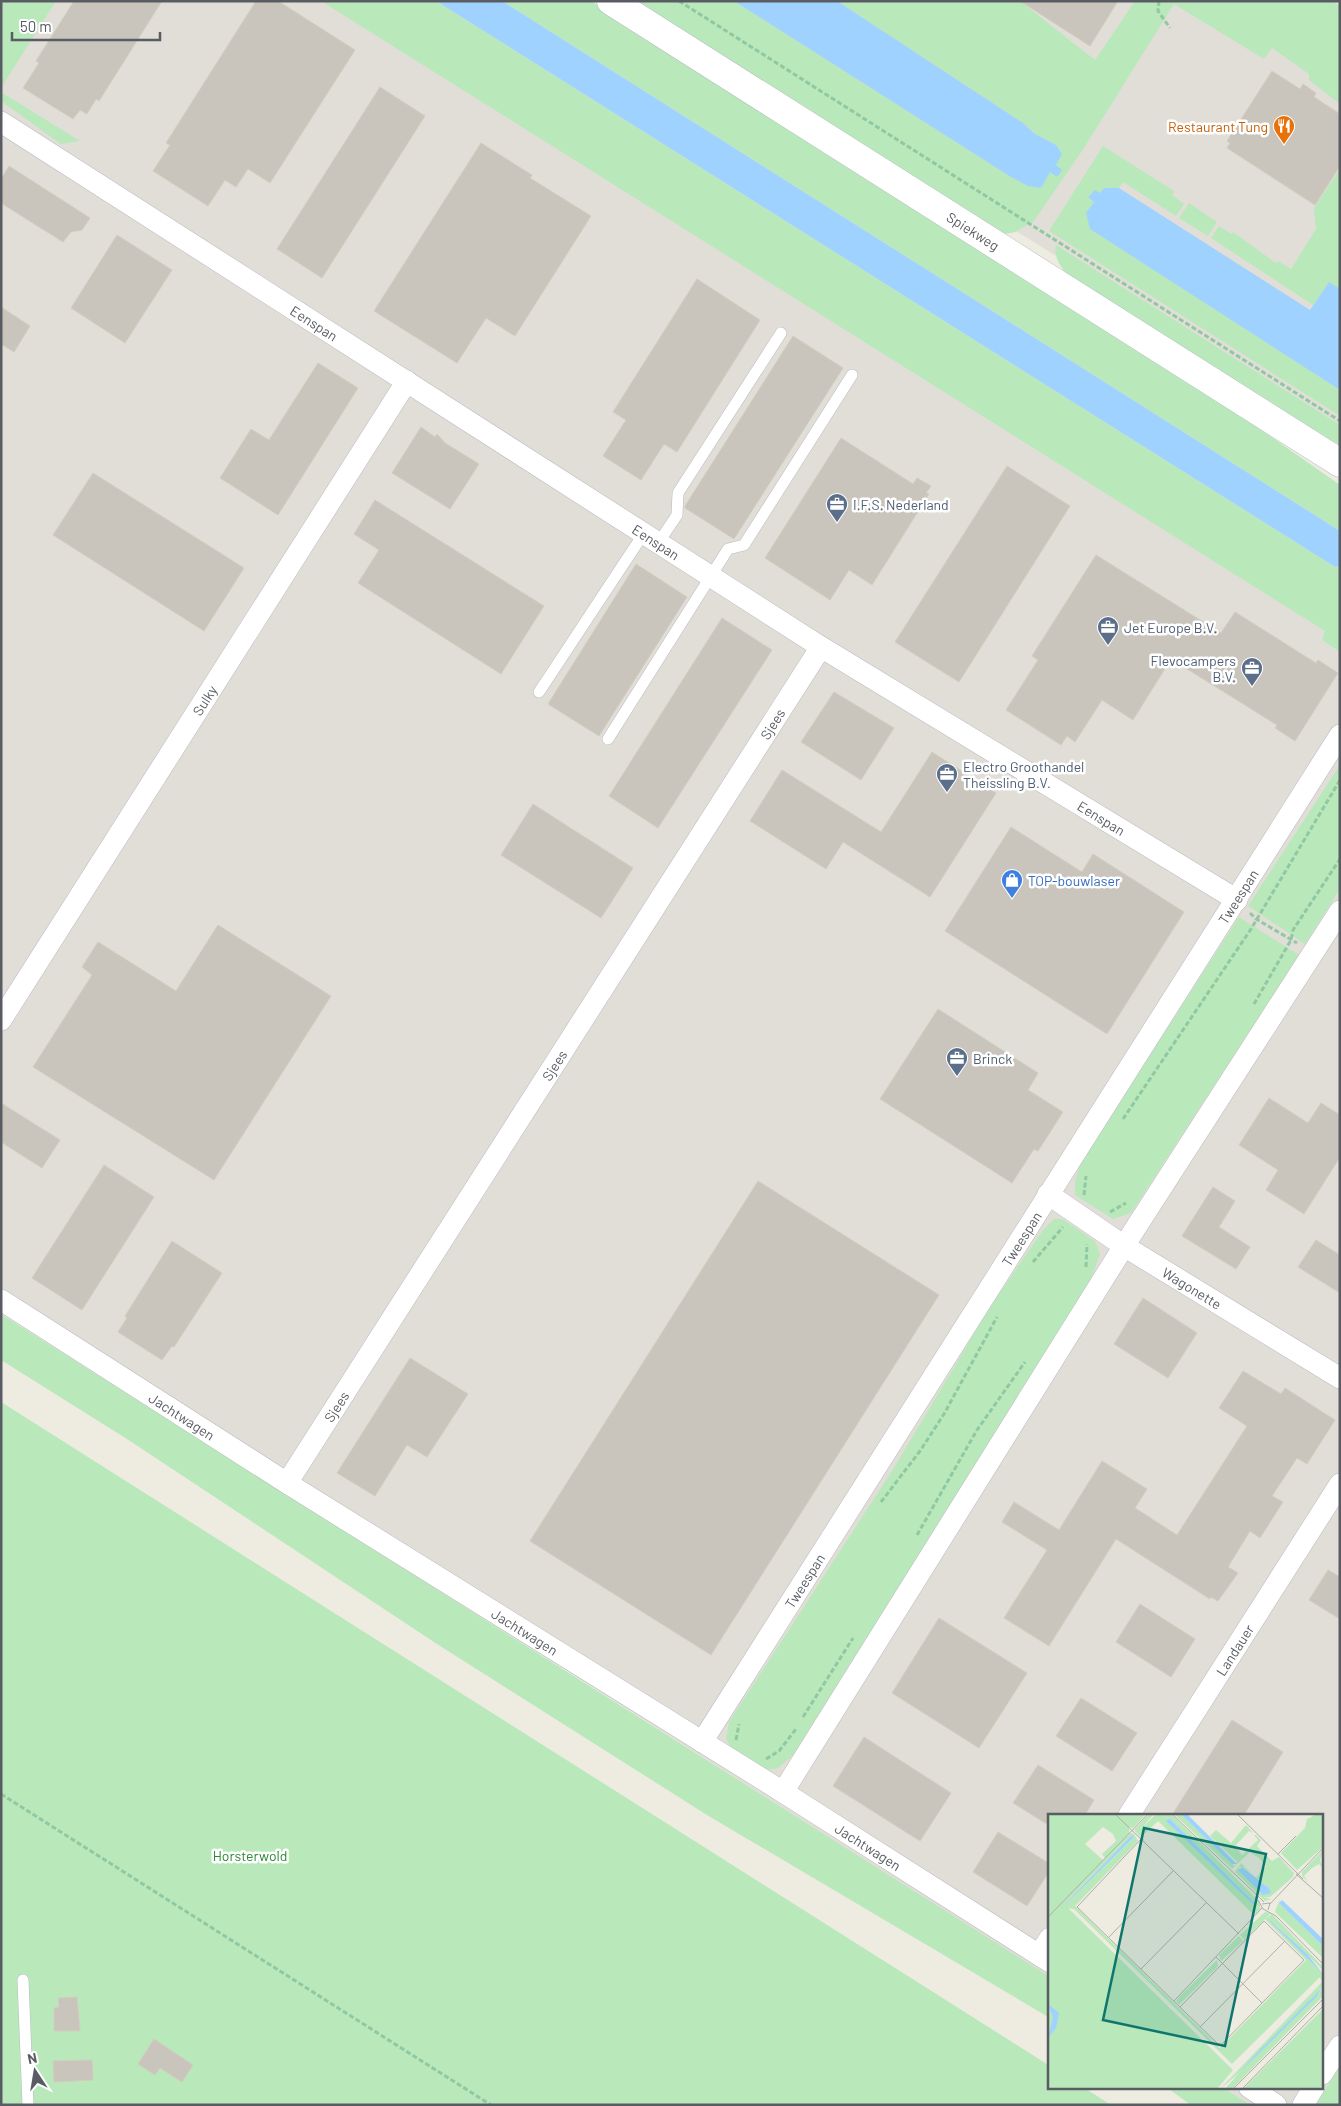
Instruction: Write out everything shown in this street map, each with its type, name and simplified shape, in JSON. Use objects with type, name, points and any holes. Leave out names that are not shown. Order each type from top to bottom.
[{"type":"main road","name":"Spiekweg","points":[[611,1],[1338,464]]},
{"type":"street","name":"Eenspan","points":[[1,122],[821,647],[1237,900]]},
{"type":"street","name":"Sulky","points":[[1,1020],[407,381]]},
{"type":"street","name":"Sjees","points":[[287,1483],[821,647]]},
{"type":"street","name":"Tweespan","points":[[702,1742],[1340,735]]},
{"type":"street","points":[[783,1792],[1124,1246],[1340,911]]},
{"type":"street","name":"Wagonette","points":[[1048,1194],[1124,1246],[1340,1378]]},
{"type":"street","name":"Jachtwagen","points":[[1,1300],[287,1483],[729,1758],[750,1773],[1046,1952]]},
{"type":"street","name":"Landauer","points":[[1129,1814],[1340,1484]]},
{"type":"street","points":[[1324,2071],[1340,2046]]},
{"type":"street","points":[[1250,2088],[1276,2105]]},
{"type":"street","points":[[1303,2105],[1313,2088]]},
{"type":"lane","points":[[539,692],[651,538],[677,515],[678,493],[781,333]]},
{"type":"lane","points":[[608,739],[728,548],[744,545],[852,375]]},
{"type":"lane","points":[[23,1980],[28,2105]]},
{"type":"path","points":[[679,1],[1340,421]]},
{"type":"path","points":[[1158,1],[1158,11],[1170,28]]},
{"type":"path","points":[[1120,1124],[1251,929],[1340,780]]},
{"type":"path","points":[[1250,1012],[1291,940],[1293,930],[1340,859]]},
{"type":"path","points":[[1237,900],[1256,919],[1312,954]]},
{"type":"path","points":[[1086,1173],[1083,1200],[1086,1272]]},
{"type":"path","points":[[1032,1263],[1042,1248],[1084,1218],[1116,1211],[1131,1199]]},
{"type":"path","points":[[876,1508],[892,1484],[920,1451],[939,1421],[1002,1308]]},
{"type":"path","points":[[915,1539],[953,1469],[977,1430],[1031,1354]]},
{"type":"path","points":[[750,1773],[758,1764],[780,1751],[796,1729],[854,1636]]},
{"type":"path","points":[[729,1758],[735,1747],[740,1721]]},
{"type":"path","points":[[1,1794],[491,2105]]},
{"type":"shaded area","points":[[30,1],[399,1],[1340,595],[1322,640],[1340,652],[1340,2066],[1315,2105],[1249,2105],[1224,2088],[1324,2088],[1324,1814],[1048,1814],[1048,1977],[1,1311],[1,44]]},
{"type":"shaded area","points":[[664,1],[1340,1],[1340,432],[982,210]]},
{"type":"green space","points":[[1,1],[56,1],[1,88]]},
{"type":"green space","points":[[321,1],[436,1],[1335,567],[1340,566],[1340,652],[1322,640],[1325,631]]},
{"type":"green space","points":[[502,1],[591,1],[1204,390],[1340,485],[1340,531]]},
{"type":"green space","points":[[634,1],[734,1],[1028,186],[1047,174],[1053,167],[1056,145],[1035,134],[1023,123],[837,1],[1020,1],[1095,60],[1135,1],[1332,1],[1340,7],[1340,104],[1309,80],[1309,74],[1272,48],[1264,59],[1174,4],[1084,148],[1034,221],[1015,232],[999,235]]},
{"type":"green space","points":[[1,92],[80,141],[61,144],[1,101]]},
{"type":"green space","points":[[1103,146],[1174,191],[1172,195],[1184,204],[1176,216],[1123,182],[1119,188],[1104,188],[1100,193],[1088,197],[1094,202],[1134,257],[1340,390],[1340,416],[1049,231]]},
{"type":"green space","points":[[1340,169],[1340,289],[1329,283],[1313,305],[1211,238],[1219,226],[1231,234],[1233,232],[1276,263],[1278,261],[1291,269],[1316,229],[1314,208]]},
{"type":"green space","points":[[1189,203],[1217,222],[1208,236],[1179,218]]},
{"type":"green space","points":[[1056,245],[1340,425],[1340,445],[1232,387],[1070,278],[1057,259]]},
{"type":"green space","points":[[1340,765],[1340,889],[1305,944],[1248,906]]},
{"type":"green space","points":[[1239,917],[1299,955],[1131,1213],[1113,1219],[1075,1195],[1075,1182],[1080,1164]]},
{"type":"green space","points":[[1054,1219],[1062,1219],[1095,1241],[1100,1254],[1091,1279],[793,1755],[778,1768],[764,1771],[730,1747],[726,1738],[729,1722],[892,1471],[990,1307],[1043,1230]]},
{"type":"green space","points":[[1,1314],[1048,1976],[1048,2017],[707,1815],[437,1644],[127,1439],[1,1360]]},
{"type":"green space","name":"Horsterwold","points":[[1,1402],[1048,2065],[1048,2088],[1085,2088],[1111,2105],[1,2105]]},
{"type":"green space","points":[[1340,2066],[1340,2105],[1315,2105]]},
{"type":"green space","points":[[1167,2088],[1224,2088],[1250,2105],[1191,2105]]},
{"type":"water","points":[[436,1],[502,1],[1340,531],[1340,566],[1335,567]]},
{"type":"water","points":[[734,1],[837,1],[1023,123],[1035,134],[1056,145],[1062,154],[1056,165],[1062,170],[1057,177],[1050,172],[1041,188],[1028,186]]},
{"type":"water","points":[[1104,188],[1119,188],[1310,310],[1329,282],[1340,289],[1340,390],[1090,229],[1086,213],[1094,202],[1088,197],[1095,190],[1100,193]]},
{"type":"building","points":[[74,1],[162,1],[99,101],[96,99],[87,114],[80,110],[73,119],[23,88],[39,63],[36,61]]},
{"type":"building","points":[[256,1],[278,1],[355,50],[270,183],[248,169],[236,187],[225,180],[208,206],[153,171],[170,145],[166,143]]},
{"type":"building","points":[[1020,1],[1118,1],[1090,46]]},
{"type":"building","points":[[1272,71],[1300,89],[1303,84],[1316,93],[1314,97],[1340,114],[1340,166],[1315,205],[1227,148],[1230,143],[1227,141]]},
{"type":"building","points":[[380,87],[425,116],[322,278],[277,249]]},
{"type":"building","points":[[481,143],[532,175],[530,178],[591,216],[515,336],[486,318],[457,363],[374,311]]},
{"type":"building","points":[[9,166],[90,218],[82,230],[71,232],[63,242],[1,203],[1,179]]},
{"type":"building","points":[[117,235],[172,270],[125,343],[71,308]]},
{"type":"building","points":[[697,279],[760,320],[677,452],[664,444],[641,480],[603,456],[626,420],[613,412]]},
{"type":"building","points":[[1,307],[30,326],[14,352],[1,344]]},
{"type":"building","points":[[793,336],[843,368],[734,539],[685,508],[685,506]]},
{"type":"building","points":[[318,363],[358,388],[278,515],[220,478],[251,429],[269,440]]},
{"type":"building","points":[[421,427],[435,437],[437,434],[445,443],[479,464],[450,509],[392,473]]},
{"type":"building","points":[[841,438],[913,484],[917,478],[931,486],[926,493],[929,494],[872,585],[849,570],[830,600],[765,558]]},
{"type":"building","points":[[1007,466],[1070,506],[959,682],[895,642]]},
{"type":"building","points":[[93,473],[244,568],[204,631],[53,535]]},
{"type":"building","points":[[375,500],[544,606],[501,674],[358,583],[379,550],[354,534]]},
{"type":"building","points":[[1096,555],[1221,633],[1235,612],[1316,663],[1318,660],[1338,673],[1295,741],[1275,728],[1277,725],[1171,659],[1133,720],[1102,700],[1075,742],[1067,736],[1061,745],[1006,710],[1038,660],[1032,656]]},
{"type":"building","points":[[636,564],[687,597],[599,736],[548,704]]},
{"type":"building","points":[[722,618],[772,650],[658,828],[609,796]]},
{"type":"building","points":[[834,692],[894,728],[861,780],[801,742]]},
{"type":"building","points":[[932,752],[996,793],[930,897],[843,842],[826,869],[750,821],[782,770],[881,832]]},
{"type":"building","points":[[533,804],[633,868],[601,918],[501,855]]},
{"type":"building","points":[[1011,827],[1082,872],[1093,854],[1184,912],[1107,1034],[945,931]]},
{"type":"building","points":[[218,925],[331,996],[214,1180],[33,1067],[92,975],[82,967],[98,942],[176,991]]},
{"type":"building","points":[[938,1009],[1038,1073],[1028,1090],[1063,1112],[1038,1151],[1034,1149],[1012,1183],[880,1099]]},
{"type":"building","points":[[1269,1098],[1308,1123],[1321,1103],[1340,1115],[1340,1157],[1304,1214],[1266,1190],[1278,1170],[1239,1145]]},
{"type":"building","points":[[1,1103],[60,1140],[42,1168],[1,1142]]},
{"type":"building","points":[[104,1165],[154,1197],[82,1310],[32,1278]]},
{"type":"building","points":[[758,1181],[939,1295],[711,1655],[530,1541]]},
{"type":"building","points":[[1213,1187],[1235,1201],[1219,1227],[1250,1247],[1236,1269],[1182,1236]]},
{"type":"building","points":[[1316,1240],[1340,1255],[1340,1293],[1298,1267]]},
{"type":"building","points":[[172,1241],[222,1273],[174,1347],[172,1346],[162,1360],[118,1332],[127,1318],[125,1316]]},
{"type":"building","points":[[1143,1298],[1197,1333],[1168,1378],[1114,1344]]},
{"type":"building","points":[[410,1358],[468,1394],[427,1457],[407,1445],[375,1496],[337,1473]]},
{"type":"building","points":[[1243,1371],[1281,1394],[1285,1388],[1335,1420],[1307,1464],[1297,1458],[1272,1496],[1283,1502],[1260,1538],[1250,1531],[1228,1567],[1238,1573],[1218,1601],[1211,1597],[1210,1599],[1116,1539],[1049,1646],[1004,1618],[1047,1550],[1002,1522],[1014,1502],[1059,1530],[1102,1461],[1147,1489],[1135,1508],[1177,1535],[1247,1426],[1219,1408]]},
{"type":"building","points":[[1328,1570],[1340,1577],[1340,1619],[1309,1600]]},
{"type":"building","points":[[1140,1604],[1195,1639],[1171,1677],[1116,1642]]},
{"type":"building","points":[[939,1618],[1027,1673],[979,1748],[892,1693]]},
{"type":"building","points":[[1081,1698],[1137,1733],[1112,1771],[1056,1736]]},
{"type":"building","points":[[1232,1720],[1283,1752],[1245,1814],[1173,1814]]},
{"type":"building","points":[[864,1737],[951,1793],[920,1841],[833,1786]]},
{"type":"building","points":[[1038,1765],[1094,1800],[1086,1814],[1048,1814],[1048,1825],[1013,1803]]},
{"type":"building","points":[[998,1832],[1048,1863],[1048,1873],[1027,1906],[973,1872]]},
{"type":"building","points":[[77,1997],[80,2031],[54,2031],[54,2008],[59,2007],[58,1998]]},
{"type":"building","points":[[154,2039],[193,2065],[182,2082],[160,2068],[155,2075],[138,2064]]},
{"type":"building","points":[[92,2060],[93,2080],[54,2082],[53,2061]]},
{"type":"place","name":"Restaurant Tung","points":[[1284,145]]},
{"type":"place","name":"I.F.S. Nederland","points":[[837,523]]},
{"type":"place","name":"Jet Europe B.V.","points":[[1108,646]]},
{"type":"place","name":"Flevocampers B.V.","points":[[1252,687]]},
{"type":"place","name":"Electro Groothandel Theissling B.V.","points":[[947,793]]},
{"type":"place","name":"TOP-bouwlaser","points":[[1012,899]]},
{"type":"place","name":"Brinck","points":[[957,1077]]}]
